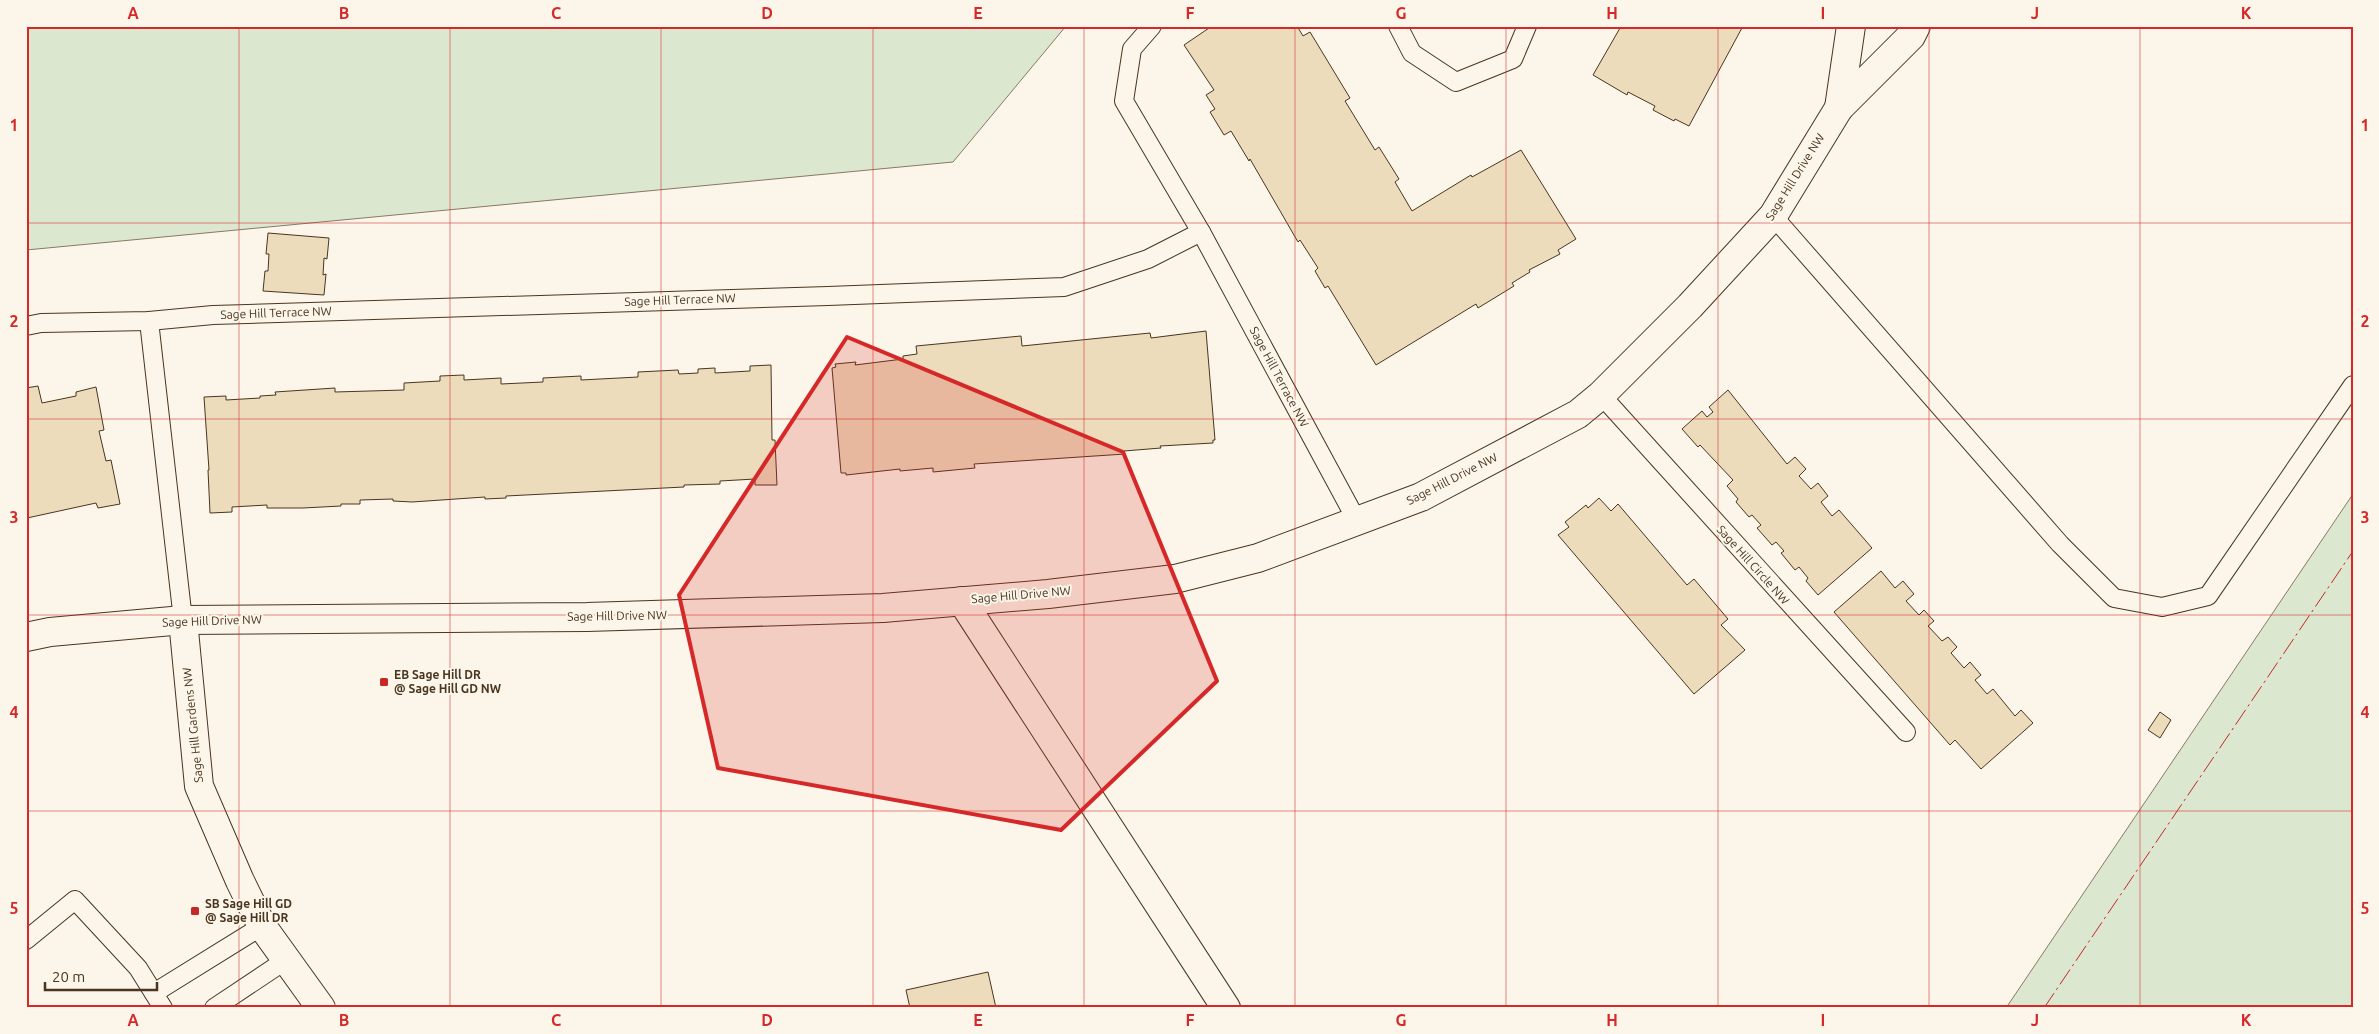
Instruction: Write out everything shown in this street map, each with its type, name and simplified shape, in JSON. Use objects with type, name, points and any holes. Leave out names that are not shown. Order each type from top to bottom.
[{"type":"street","name":"Sage Hill Drive NW","points":[[1839,108],[1851,26]]},
{"type":"street","name":"Sage Hill Drive NW","points":[[26,637],[50,632],[183,620],[587,617],[884,608],[1175,579],[1258,558],[1422,497],[1578,414],[1600,395],[1690,306],[1773,216],[1839,108],[1911,36],[1916,26]]},
{"type":"street","points":[[962,601],[1226,1008]]},
{"type":"street","name":"Sage Hill Gardens NW","points":[[183,620],[198,786],[262,926],[321,1008]]},
{"type":"lane","name":"Sage Hill Terrace NW","points":[[1152,26],[1132,49],[1124,101],[1201,232],[1357,522]]},
{"type":"lane","points":[[1398,26],[1412,53],[1456,82],[1513,59],[1527,26]]},
{"type":"lane","points":[[1773,216],[2060,544],[2114,598],[2162,607],[2208,596],[2353,385]]},
{"type":"lane","name":"Sage Hill Terrace NW","points":[[26,326],[41,323],[149,321],[213,315],[1064,287],[1148,258],[1201,232]]},
{"type":"lane","points":[[149,321],[183,620]]},
{"type":"lane","name":"Sage Hill Circle NW","points":[[1600,395],[1906,732]]},
{"type":"lane","points":[[26,940],[75,900],[138,968],[163,1008]]},
{"type":"lane","points":[[154,993],[262,926]]},
{"type":"lane","points":[[214,1008],[286,960]]},
{"type":"highlighted area","points":[[847,337],[1123,452],[1217,681],[1061,830],[718,768],[679,595]]},
{"type":"green space","points":[[26,26],[1066,26],[953,162],[26,250]]},
{"type":"green space","points":[[2353,494],[2353,1008],[2006,1008]]},
{"type":"building","points":[[1212,26],[1297,26],[1303,36],[1310,32],[1350,98],[1345,101],[1375,150],[1379,147],[1399,179],[1395,182],[1412,211],[1471,175],[1472,177],[1521,150],[1576,239],[1558,250],[1560,254],[1529,270],[1530,272],[1512,283],[1514,286],[1478,308],[1476,304],[1376,365],[1328,286],[1325,288],[1315,271],[1318,268],[1300,240],[1298,242],[1250,159],[1249,161],[1231,131],[1224,135],[1210,112],[1215,109],[1206,95],[1214,90],[1184,45]]},
{"type":"building","points":[[1617,26],[1743,26],[1689,126],[1675,119],[1674,121],[1653,110],[1655,106],[1628,92],[1627,95],[1593,75],[1620,28]]},
{"type":"building","points":[[268,233],[329,238],[327,259],[324,258],[323,275],[326,274],[324,295],[263,291],[265,271],[268,271],[269,254],[266,254]]},
{"type":"building","points":[[1206,331],[1215,440],[1213,440],[1213,443],[1160,446],[1161,448],[1124,451],[1125,454],[974,464],[975,468],[933,472],[933,468],[900,471],[900,469],[846,475],[846,473],[841,473],[832,368],[836,367],[835,364],[856,362],[855,365],[903,359],[903,356],[917,354],[916,346],[1021,336],[1022,346],[1150,333],[1151,338]]},
{"type":"building","points":[[771,365],[772,440],[775,440],[777,485],[755,485],[755,479],[720,481],[720,484],[684,485],[684,487],[506,496],[506,498],[485,499],[485,497],[412,502],[393,501],[393,499],[360,500],[360,504],[303,508],[267,508],[267,505],[232,507],[232,512],[210,513],[204,397],[226,396],[226,400],[260,398],[260,396],[276,395],[275,392],[335,388],[335,392],[404,390],[404,383],[440,381],[440,376],[464,375],[464,380],[501,378],[501,384],[543,382],[543,378],[581,376],[581,380],[638,377],[638,372],[678,370],[679,374],[698,373],[698,369],[715,368],[715,373],[750,371],[750,366]]},
{"type":"building","points":[[38,386],[42,403],[76,396],[76,392],[96,387],[104,430],[99,431],[106,461],[111,460],[120,504],[98,508],[96,503],[27,518],[26,521],[26,388]]},
{"type":"building","points":[[1728,390],[1787,464],[1795,457],[1806,469],[1799,476],[1811,489],[1818,483],[1828,496],[1821,502],[1832,516],[1839,510],[1872,548],[1818,595],[1806,581],[1808,578],[1799,567],[1795,570],[1781,553],[1784,551],[1776,542],[1772,545],[1757,528],[1761,525],[1752,515],[1749,517],[1736,502],[1738,499],[1727,486],[1733,480],[1682,429],[1702,411],[1707,417],[1713,412],[1709,407]]},
{"type":"building","points":[[1599,498],[1611,511],[1618,504],[1687,585],[1694,579],[1728,619],[1721,625],[1745,650],[1694,694],[1558,535],[1569,527],[1565,522],[1586,505],[1588,508]]},
{"type":"building","points":[[1881,571],[1895,588],[1903,581],[1914,594],[1906,601],[1919,615],[1924,610],[1934,621],[1928,626],[1942,641],[1948,637],[1957,647],[1951,653],[1964,668],[1970,662],[1981,675],[1975,680],[1987,694],[1993,689],[2015,716],[2021,710],[2033,723],[1981,769],[1955,740],[1950,745],[1834,612]]},
{"type":"building","points":[[2160,712],[2171,720],[2160,738],[2148,730]]},
{"type":"building","points":[[988,972],[996,1008],[910,1008],[906,990]]},
{"type":"power","points":[[2044,1008],[2353,551]]},
{"type":"place","name":"EB Sage Hill DR @ Sage Hill GD NW","points":[[384,682]]},
{"type":"place","name":"SB Sage Hill GD @ Sage Hill DR","points":[[195,911]]}]
